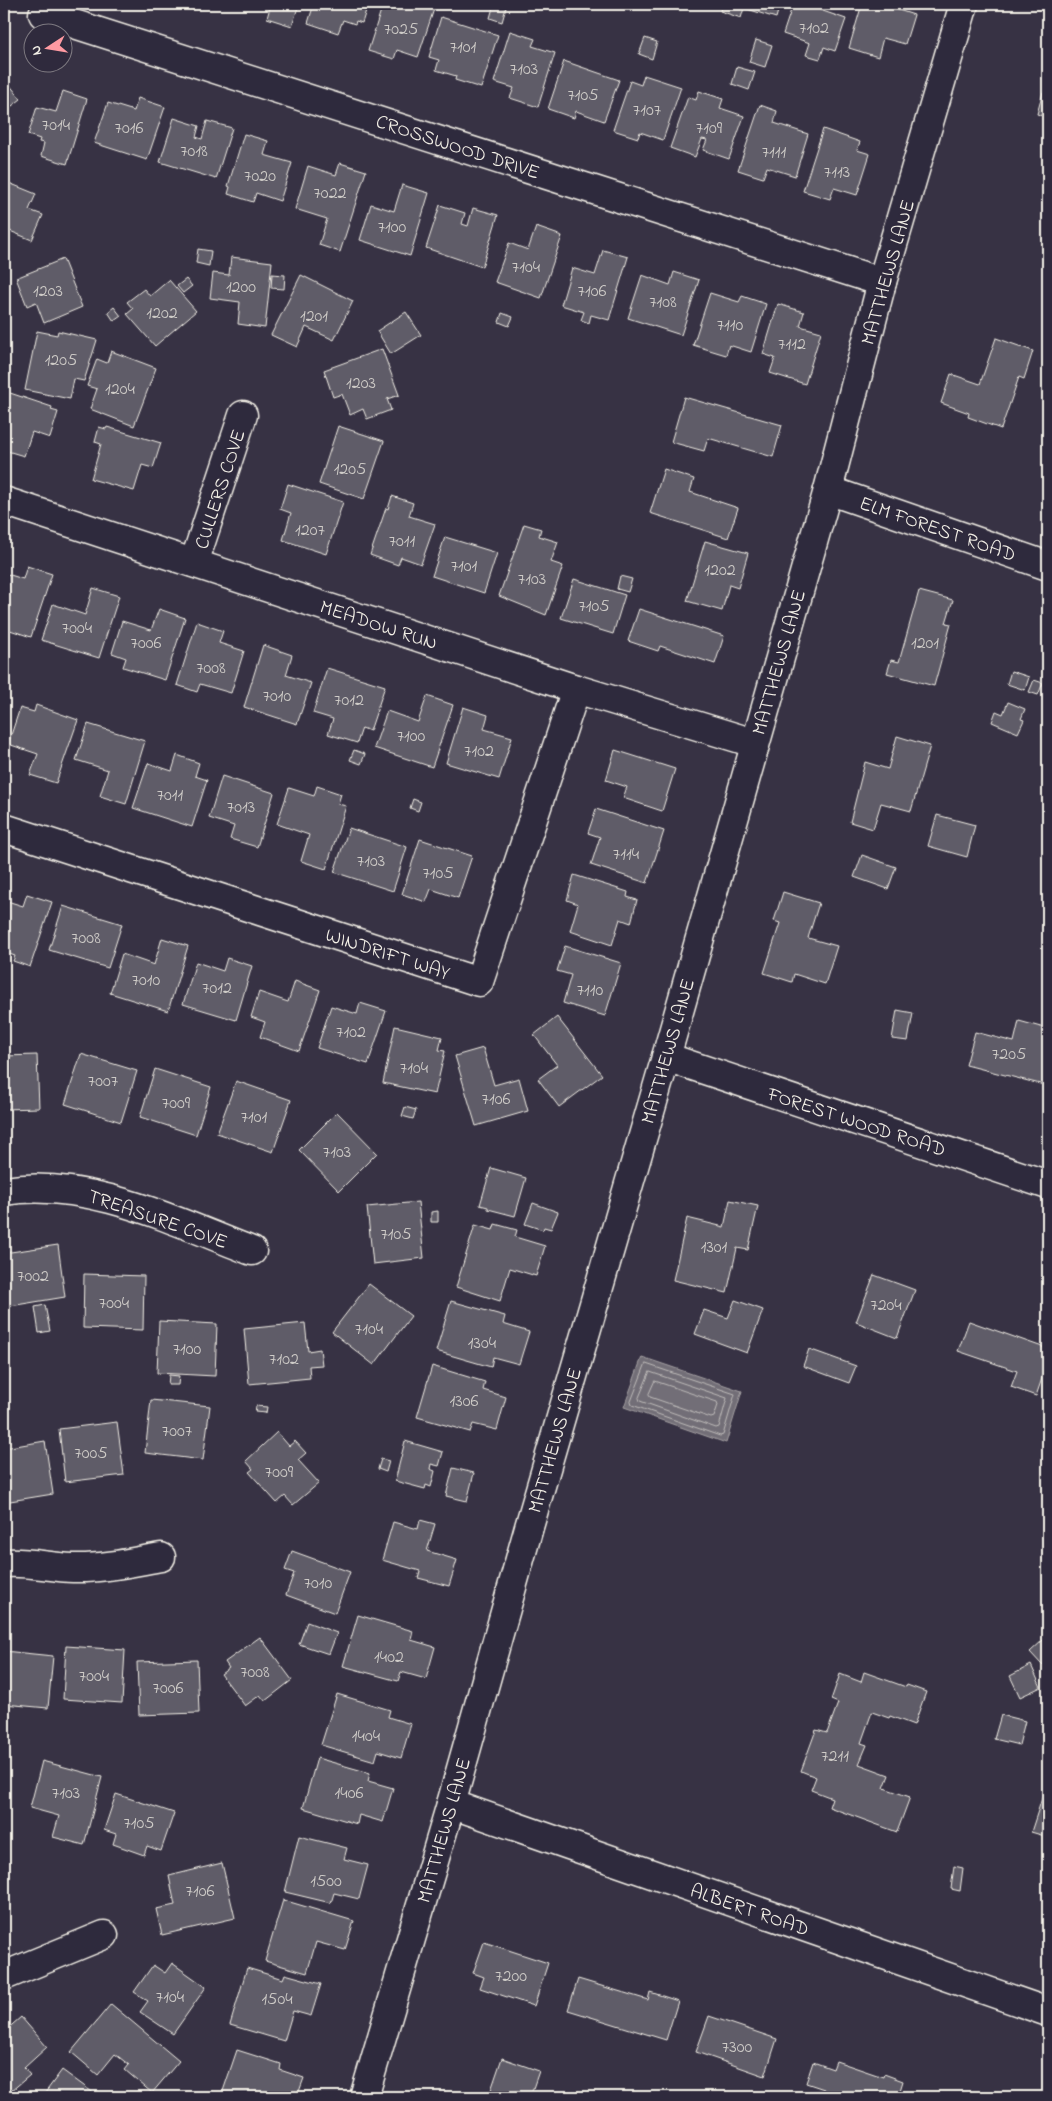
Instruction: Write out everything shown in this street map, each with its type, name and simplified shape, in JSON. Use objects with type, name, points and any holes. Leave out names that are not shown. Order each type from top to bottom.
[{"type":"street","name":"CROSSWOOD DRIVE","points":[[47,4],[43,14],[882,282]]},
{"type":"street","name":"MATTHEWS LANE","points":[[364,2097],[451,1804],[532,1517],[666,1057],[754,743],[828,490],[882,282],[964,4]]},
{"type":"street","name":"CULLERS COVE","points":[[194,563],[243,415]]},
{"type":"street","name":"ELM FOREST ROAD","points":[[828,490],[1048,566]]},
{"type":"street","name":"MEADOW RUN","points":[[4,501],[576,689],[754,743]]},
{"type":"street","name":"WINDRIFT WAY","points":[[4,828],[479,982],[576,689]]},
{"type":"street","name":"FOREST WOOD ROAD","points":[[666,1057],[1048,1185]]},
{"type":"street","name":"TREASURE COVE","points":[[4,1191],[17,1189],[69,1189],[133,1206],[252,1251]]},
{"type":"street","points":[[4,1563],[30,1562],[75,1568],[100,1567],[161,1558]]},
{"type":"street","name":"ALBERT ROAD","points":[[451,1804],[1048,2012]]},
{"type":"street","points":[[4,1976],[104,1935]]},
{"type":"water","points":[[642,1357],[742,1391],[726,1443],[624,1407]]},
{"type":"building","points":[[271,4],[299,4],[292,26],[267,18]]},
{"type":"building","points":[[314,4],[368,4],[362,23],[356,21],[355,24],[343,20],[338,33],[308,23]]},
{"type":"building","points":[[383,4],[398,4],[408,7],[409,4],[435,6],[418,57],[397,50],[394,59],[368,51]]},
{"type":"building","points":[[494,4],[507,4],[502,22],[490,18]]},
{"type":"building","points":[[722,4],[780,4],[776,18],[744,8],[741,18],[720,11]]},
{"type":"building","points":[[793,4],[822,4],[820,10],[846,19],[835,51],[824,47],[820,59],[806,55],[810,43],[783,34]]},
{"type":"building","points":[[862,4],[890,4],[889,7],[914,15],[905,44],[883,38],[878,57],[849,48]]},
{"type":"building","points":[[441,17],[498,35],[481,88],[455,80],[456,76],[436,70],[439,60],[429,57]]},
{"type":"building","points":[[510,31],[535,39],[532,46],[555,53],[538,107],[510,98],[514,88],[494,82]]},
{"type":"building","points":[[645,38],[657,42],[652,59],[639,54]]},
{"type":"building","points":[[756,40],[772,45],[765,67],[749,62]]},
{"type":"building","points":[[564,61],[619,80],[604,121],[576,111],[574,118],[548,109]]},
{"type":"building","points":[[737,67],[755,72],[749,90],[732,84]]},
{"type":"building","points":[[644,75],[681,87],[663,140],[640,132],[638,138],[613,130],[630,81],[641,85]]},
{"type":"building","points":[[4,78],[21,99],[8,109],[10,111],[4,117]]},
{"type":"building","points":[[63,91],[87,99],[67,164],[41,156],[44,143],[39,142],[40,139],[28,135],[37,107],[56,112]]},
{"type":"building","points":[[699,91],[723,99],[720,108],[744,116],[729,159],[703,150],[707,140],[702,139],[695,157],[670,148],[688,97],[696,100]]},
{"type":"building","points":[[1043,92],[1048,94],[1048,118],[1037,114]]},
{"type":"building","points":[[138,98],[165,107],[147,160],[94,143],[108,103],[134,111]]},
{"type":"building","points":[[760,105],[777,111],[774,123],[808,134],[795,176],[767,167],[763,178],[738,170]]},
{"type":"building","points":[[174,118],[199,126],[196,137],[202,139],[207,121],[232,128],[216,179],[160,162]]},
{"type":"building","points":[[823,129],[860,142],[857,150],[870,154],[857,195],[834,188],[830,199],[803,191]]},
{"type":"building","points":[[244,134],[268,141],[264,155],[292,163],[280,201],[256,193],[253,202],[228,194],[230,187],[228,186]]},
{"type":"building","points":[[340,163],[366,171],[340,252],[319,245],[327,219],[295,209],[308,166],[336,175]]},
{"type":"building","points":[[4,181],[36,194],[29,210],[43,215],[32,240],[5,229],[4,231]]},
{"type":"building","points":[[402,185],[429,193],[410,256],[360,240],[371,204],[394,211]]},
{"type":"building","points":[[440,205],[465,213],[462,224],[468,226],[473,208],[498,215],[482,267],[426,248]]},
{"type":"building","points":[[536,227],[562,236],[541,298],[495,282],[509,243],[528,250]]},
{"type":"building","points":[[198,249],[211,251],[209,266],[196,263]]},
{"type":"building","points":[[603,250],[628,257],[609,320],[591,315],[589,323],[581,320],[584,312],[561,305],[572,268],[595,275]]},
{"type":"building","points":[[231,257],[272,262],[265,328],[238,324],[240,302],[210,298],[213,273],[229,275]]},
{"type":"building","points":[[63,259],[82,307],[44,323],[36,302],[27,306],[16,278]]},
{"type":"building","points":[[674,272],[699,280],[681,335],[628,318],[642,275],[670,285]]},
{"type":"building","points":[[272,274],[285,275],[284,289],[271,288]]},
{"type":"building","points":[[301,275],[353,301],[334,340],[306,327],[297,347],[271,335]]},
{"type":"building","points":[[186,279],[192,286],[183,293],[177,286]]},
{"type":"building","points":[[169,280],[196,311],[155,346],[127,314],[133,309],[127,302],[144,289],[150,296]]},
{"type":"building","points":[[710,293],[739,302],[742,296],[766,304],[751,352],[729,345],[726,355],[693,345]]},
{"type":"building","points":[[778,304],[804,312],[800,326],[821,332],[805,384],[770,373],[775,358],[763,354]]},
{"type":"building","points":[[114,307],[121,316],[114,321],[108,312]]},
{"type":"building","points":[[406,312],[421,335],[391,354],[377,331]]},
{"type":"building","points":[[502,313],[513,317],[509,326],[499,322]]},
{"type":"building","points":[[37,331],[57,335],[58,331],[97,340],[84,381],[74,379],[70,399],[25,390]]},
{"type":"building","points":[[996,338],[1033,351],[1024,379],[1019,377],[1001,429],[968,417],[969,413],[941,403],[951,374],[980,384]]},
{"type":"building","points":[[382,349],[399,395],[387,399],[391,410],[367,419],[363,409],[350,415],[342,394],[333,397],[324,370]]},
{"type":"building","points":[[111,351],[156,368],[134,426],[90,409],[97,389],[87,386],[97,359],[107,363]]},
{"type":"building","points":[[4,391],[52,407],[51,410],[58,412],[50,438],[32,432],[24,456],[4,450]]},
{"type":"building","points":[[684,397],[782,425],[773,457],[708,438],[704,451],[671,442]]},
{"type":"building","points":[[338,426],[384,441],[364,499],[319,484]]},
{"type":"building","points":[[99,427],[106,429],[107,427],[161,443],[153,468],[142,465],[134,491],[91,479],[101,444],[95,442]]},
{"type":"building","points":[[664,469],[694,479],[690,492],[738,508],[728,538],[650,513]]},
{"type":"building","points":[[288,484],[343,502],[326,554],[283,540],[291,513],[280,509]]},
{"type":"building","points":[[392,496],[413,503],[409,516],[435,524],[421,564],[401,557],[398,565],[370,555]]},
{"type":"building","points":[[524,524],[541,529],[539,536],[558,542],[551,562],[563,566],[546,615],[499,596]]},
{"type":"building","points":[[445,537],[497,553],[484,593],[432,576]]},
{"type":"building","points":[[705,541],[748,553],[738,588],[729,585],[722,611],[687,601]]},
{"type":"building","points":[[27,566],[52,574],[31,637],[4,628],[4,573],[23,579]]},
{"type":"building","points":[[620,576],[632,579],[628,592],[617,589]]},
{"type":"building","points":[[574,579],[625,595],[613,634],[561,618]]},
{"type":"building","points":[[93,588],[119,596],[99,658],[41,640],[53,604],[85,615]]},
{"type":"building","points":[[919,591],[953,600],[946,623],[951,624],[934,686],[887,673],[891,660],[899,662]]},
{"type":"building","points":[[159,609],[185,618],[165,680],[123,667],[126,658],[112,653],[122,621],[151,630]]},
{"type":"building","points":[[639,609],[724,636],[715,664],[660,646],[658,651],[628,641]]},
{"type":"building","points":[[197,622],[223,631],[219,643],[244,651],[231,693],[200,684],[197,692],[177,685]]},
{"type":"building","points":[[263,645],[292,655],[286,675],[311,683],[297,724],[244,707]]},
{"type":"building","points":[[327,668],[385,686],[370,731],[362,728],[357,743],[328,734],[333,719],[313,713]]},
{"type":"building","points":[[1011,671],[1029,677],[1025,690],[1007,684]]},
{"type":"building","points":[[1034,680],[1043,683],[1038,695],[1029,692]]},
{"type":"building","points":[[427,696],[453,705],[432,767],[374,748],[387,711],[418,722]]},
{"type":"building","points":[[1008,702],[1025,709],[1021,719],[1024,720],[1018,733],[992,722],[996,711],[1003,714]]},
{"type":"building","points":[[36,705],[78,720],[56,783],[30,775],[38,754],[8,744],[20,708],[34,712]]},
{"type":"building","points":[[463,707],[488,715],[484,729],[512,737],[499,779],[446,763]]},
{"type":"building","points":[[88,724],[145,741],[126,804],[100,796],[108,770],[76,760]]},
{"type":"building","points":[[897,736],[930,746],[911,811],[881,803],[873,829],[850,822],[865,762],[888,769]]},
{"type":"building","points":[[354,750],[365,754],[361,764],[350,760]]},
{"type":"building","points":[[615,750],[675,769],[662,811],[623,798],[627,787],[606,780]]},
{"type":"building","points":[[177,755],[199,763],[195,776],[207,780],[192,827],[133,808],[148,763],[172,771]]},
{"type":"building","points":[[222,776],[274,793],[257,847],[230,839],[234,826],[209,818]]},
{"type":"building","points":[[317,786],[341,794],[338,804],[346,806],[326,869],[301,861],[309,835],[277,824],[289,788],[314,796]]},
{"type":"building","points":[[413,799],[421,802],[418,811],[410,808]]},
{"type":"building","points":[[596,809],[664,831],[647,883],[591,865],[600,837],[588,833]]},
{"type":"building","points":[[937,815],[975,825],[967,857],[928,846]]},
{"type":"building","points":[[349,828],[407,847],[393,891],[334,872]]},
{"type":"building","points":[[420,839],[472,856],[458,898],[431,889],[426,902],[402,894]]},
{"type":"building","points":[[862,855],[896,867],[888,889],[854,877]]},
{"type":"building","points":[[574,875],[628,892],[627,897],[637,900],[631,923],[620,919],[612,945],[570,931],[578,904],[567,900]]},
{"type":"building","points":[[783,892],[819,903],[808,938],[837,946],[825,984],[794,974],[792,982],[764,973],[780,923],[774,921]]},
{"type":"building","points":[[27,894],[52,902],[30,967],[13,961],[15,956],[4,952],[4,900],[23,906]]},
{"type":"building","points":[[63,906],[122,924],[108,968],[49,950]]},
{"type":"building","points":[[162,938],[188,946],[168,1011],[110,993],[122,954],[154,965]]},
{"type":"building","points":[[565,946],[621,963],[605,1016],[563,1003],[571,975],[557,971]]},
{"type":"building","points":[[227,958],[252,966],[236,1020],[183,1004],[196,962],[223,971]]},
{"type":"building","points":[[295,981],[320,990],[299,1051],[260,1037],[265,1022],[251,1017],[259,992],[288,1002]]},
{"type":"building","points":[[360,1003],[386,1011],[368,1064],[317,1048],[331,1006],[357,1014]]},
{"type":"building","points":[[897,1010],[913,1013],[908,1041],[892,1039]]},
{"type":"building","points":[[557,1017],[602,1075],[559,1107],[538,1079],[557,1065],[534,1035]]},
{"type":"building","points":[[1019,1021],[1048,1029],[1048,1070],[1044,1085],[966,1065],[975,1032],[1014,1042]]},
{"type":"building","points":[[395,1026],[442,1037],[439,1050],[445,1051],[435,1094],[383,1083]]},
{"type":"building","points":[[483,1048],[494,1085],[519,1078],[528,1111],[476,1126],[455,1056]]},
{"type":"building","points":[[81,1054],[137,1071],[121,1122],[65,1104]]},
{"type":"building","points":[[37,1055],[39,1108],[4,1109],[4,1056]]},
{"type":"building","points":[[155,1069],[211,1087],[196,1135],[140,1117]]},
{"type":"building","points":[[236,1081],[291,1100],[273,1152],[217,1133]]},
{"type":"building","points":[[405,1107],[416,1110],[413,1119],[402,1116]]},
{"type":"building","points":[[337,1112],[377,1153],[339,1191],[299,1150]]},
{"type":"building","points":[[491,1168],[526,1178],[515,1216],[480,1205]]},
{"type":"building","points":[[730,1200],[758,1206],[748,1250],[737,1248],[727,1293],[673,1280],[687,1218],[724,1227]]},
{"type":"building","points":[[418,1202],[424,1258],[373,1264],[367,1207]]},
{"type":"building","points":[[533,1203],[558,1212],[551,1229],[544,1227],[543,1230],[525,1224]]},
{"type":"building","points":[[438,1211],[438,1222],[431,1222],[431,1212]]},
{"type":"building","points":[[495,1224],[517,1230],[515,1237],[545,1246],[536,1276],[510,1268],[500,1301],[456,1287],[475,1225],[493,1230]]},
{"type":"building","points":[[58,1245],[65,1297],[4,1307],[4,1253]]},
{"type":"building","points":[[84,1274],[144,1276],[143,1330],[83,1328]]},
{"type":"building","points":[[874,1275],[915,1290],[897,1338],[856,1322]]},
{"type":"building","points":[[369,1284],[411,1316],[374,1365],[332,1332]]},
{"type":"building","points":[[735,1300],[763,1310],[747,1353],[695,1334],[704,1310],[728,1318]]},
{"type":"building","points":[[451,1301],[505,1316],[503,1324],[529,1332],[519,1364],[493,1357],[491,1367],[436,1351]]},
{"type":"building","points":[[45,1305],[50,1331],[39,1333],[35,1307]]},
{"type":"building","points":[[159,1321],[217,1324],[215,1376],[157,1373]]},
{"type":"building","points":[[969,1321],[1048,1349],[1048,1361],[1036,1396],[1011,1387],[1017,1371],[958,1351]]},
{"type":"building","points":[[305,1323],[308,1351],[320,1349],[322,1365],[309,1366],[310,1378],[249,1384],[244,1329]]},
{"type":"building","points":[[809,1349],[856,1366],[849,1383],[803,1366]]},
{"type":"building","points":[[432,1366],[485,1382],[483,1390],[506,1397],[497,1430],[473,1424],[470,1432],[417,1417]]},
{"type":"building","points":[[169,1375],[179,1376],[178,1385],[168,1385]]},
{"type":"building","points":[[151,1400],[210,1406],[203,1460],[145,1453]]},
{"type":"building","points":[[256,1406],[267,1407],[266,1413],[255,1412]]},
{"type":"building","points":[[117,1422],[124,1475],[65,1482],[59,1429]]},
{"type":"building","points":[[277,1432],[289,1446],[295,1441],[306,1453],[298,1460],[319,1483],[293,1505],[285,1496],[277,1503],[249,1472],[253,1469],[246,1461]]},
{"type":"building","points":[[45,1441],[53,1494],[4,1502],[4,1448]]},
{"type":"building","points":[[405,1441],[443,1452],[439,1466],[431,1464],[430,1469],[435,1471],[431,1487],[426,1485],[425,1489],[395,1481]]},
{"type":"building","points":[[381,1459],[389,1461],[386,1472],[378,1469]]},
{"type":"building","points":[[453,1468],[474,1473],[467,1501],[446,1496]]},
{"type":"building","points":[[420,1520],[435,1524],[427,1551],[457,1560],[449,1586],[418,1578],[420,1571],[382,1560],[393,1522],[418,1529]]},
{"type":"building","points":[[292,1551],[350,1572],[335,1613],[286,1595],[294,1573],[285,1570]]},
{"type":"building","points":[[358,1615],[413,1631],[411,1640],[435,1647],[426,1679],[401,1672],[398,1681],[343,1666]]},
{"type":"building","points":[[307,1622],[337,1633],[329,1654],[299,1644]]},
{"type":"building","points":[[260,1637],[292,1680],[265,1701],[260,1695],[245,1706],[221,1674],[229,1668],[225,1662]]},
{"type":"building","points":[[1043,1640],[1048,1646],[1048,1659],[1042,1665],[1030,1652]]},
{"type":"building","points":[[66,1646],[125,1650],[122,1703],[63,1699]]},
{"type":"building","points":[[4,1651],[53,1656],[48,1708],[4,1704]]},
{"type":"building","points":[[197,1660],[199,1713],[139,1715],[137,1662]]},
{"type":"building","points":[[1031,1665],[1041,1687],[1020,1697],[1010,1676]]},
{"type":"building","points":[[864,1672],[926,1692],[914,1725],[890,1716],[889,1718],[872,1712],[861,1743],[867,1745],[859,1764],[889,1775],[884,1788],[910,1797],[897,1832],[829,1807],[832,1798],[811,1790],[816,1777],[801,1771],[816,1730],[827,1733],[838,1703],[831,1700],[840,1674],[861,1682]]},
{"type":"building","points":[[337,1694],[390,1710],[388,1717],[411,1724],[401,1758],[378,1751],[375,1761],[321,1745]]},
{"type":"building","points":[[1001,1715],[1025,1721],[1019,1745],[994,1739]]},
{"type":"building","points":[[317,1758],[370,1773],[368,1781],[393,1788],[383,1822],[359,1815],[357,1824],[303,1808]]},
{"type":"building","points":[[42,1761],[102,1777],[84,1845],[53,1837],[59,1816],[30,1808]]},
{"type":"building","points":[[1048,1780],[1048,1837],[1031,1832]]},
{"type":"building","points":[[116,1794],[174,1813],[161,1851],[147,1846],[144,1855],[113,1844],[116,1834],[104,1830]]},
{"type":"building","points":[[299,1836],[347,1848],[344,1859],[368,1865],[359,1899],[334,1893],[331,1903],[285,1892]]},
{"type":"building","points":[[222,1863],[235,1918],[162,1935],[156,1909],[175,1905],[169,1876]]},
{"type":"building","points":[[954,1866],[963,1868],[960,1891],[951,1889]]},
{"type":"building","points":[[283,1900],[354,1921],[345,1950],[316,1942],[307,1973],[265,1961]]},
{"type":"building","points":[[484,1942],[548,1963],[534,2006],[480,1988],[484,1977],[473,1973]]},
{"type":"building","points":[[172,1963],[206,1987],[173,2034],[140,2012],[148,2001],[134,1992],[153,1965],[165,1973]]},
{"type":"building","points":[[247,1968],[283,1979],[285,1974],[321,1984],[311,2016],[293,2011],[284,2041],[230,2025]]},
{"type":"building","points":[[578,1979],[648,2000],[650,1992],[678,2001],[666,2040],[568,2010]]},
{"type":"building","points":[[111,2004],[179,2061],[152,2093],[125,2070],[129,2065],[115,2054],[98,2075],[71,2052]]},
{"type":"building","points":[[709,2016],[777,2039],[765,2076],[696,2052]]},
{"type":"building","points":[[21,2017],[47,2047],[24,2068],[30,2075],[4,2097],[4,2060],[6,2058],[4,2056],[4,2032]]},
{"type":"building","points":[[237,2050],[281,2064],[280,2070],[304,2078],[297,2097],[221,2097]]},
{"type":"building","points":[[502,2058],[539,2071],[530,2097],[489,2096]]},
{"type":"building","points":[[836,2061],[883,2077],[884,2074],[903,2081],[898,2097],[822,2097],[824,2089],[806,2083],[813,2062],[833,2069]]},
{"type":"building","points":[[62,2070],[99,2097],[42,2097]]}]
